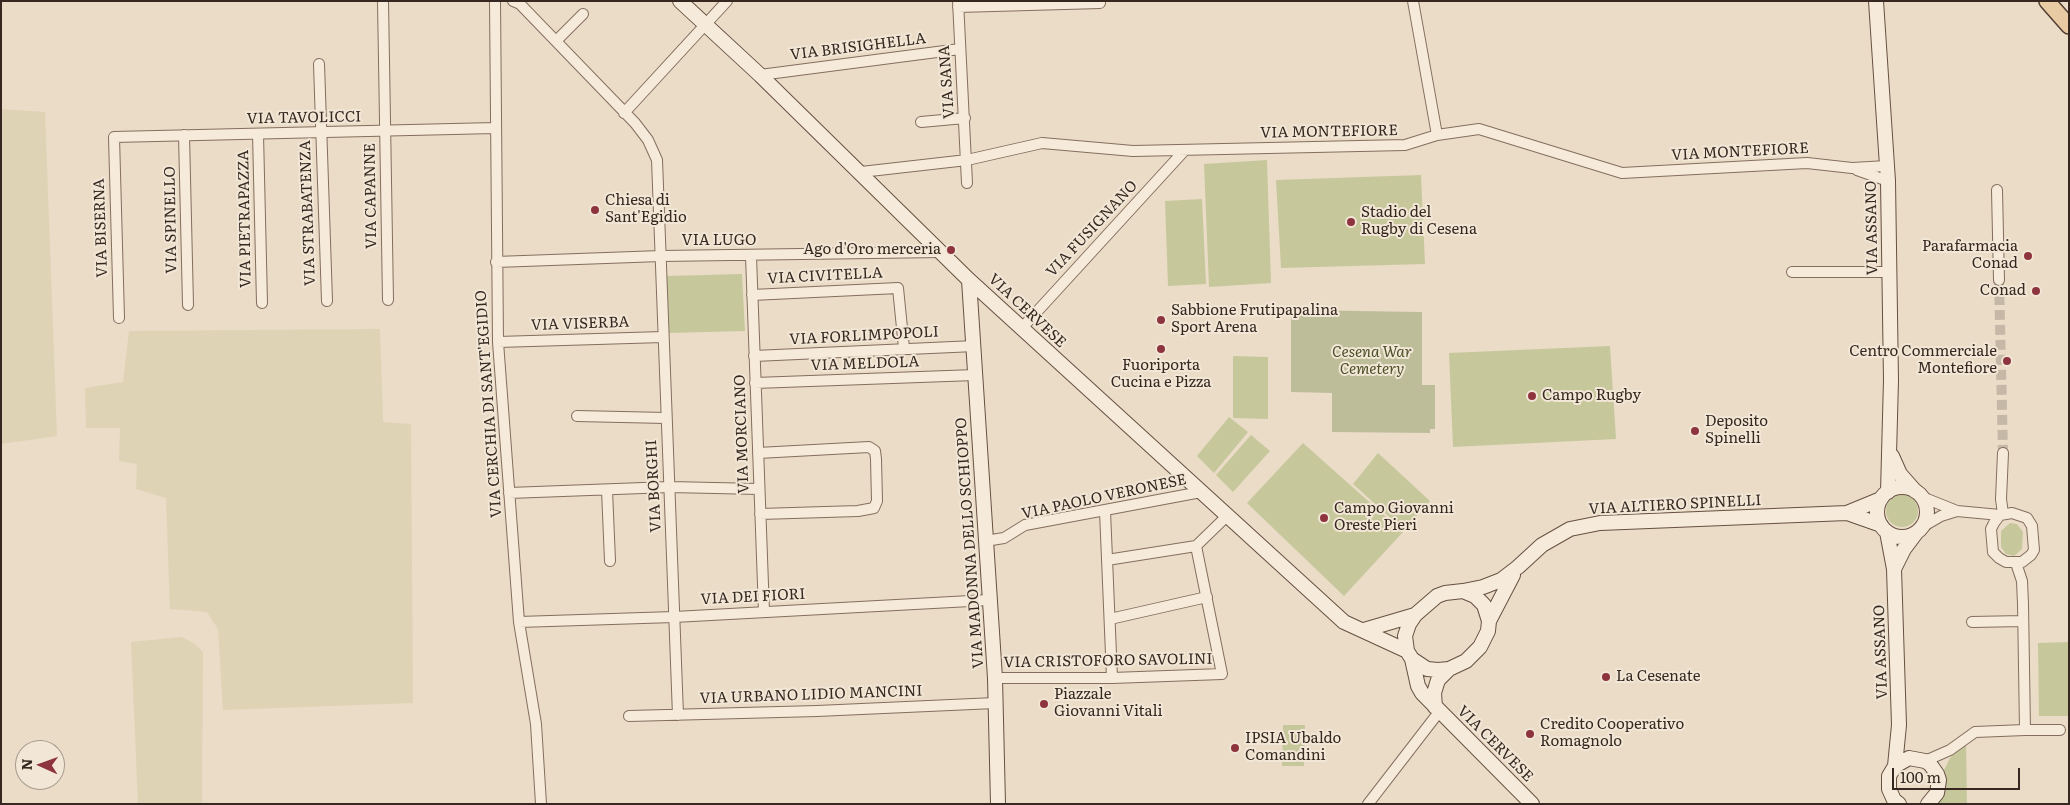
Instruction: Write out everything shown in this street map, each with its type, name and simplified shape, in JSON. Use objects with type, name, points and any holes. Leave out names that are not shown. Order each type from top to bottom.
[{"type":"main road","name":"VIA CERVESE","points":[[680,1],[861,172],[969,280],[1344,622],[1364,630],[1410,655],[1418,686],[1422,693],[1532,804]]},
{"type":"main road","name":"VIA ASSANO","points":[[1876,1],[1888,181],[1891,454],[1885,496]]},
{"type":"main road","points":[[2047,1],[2066,22]]},
{"type":"main road","name":"VIA MADONNA DELLO SCHIOPPO","points":[[969,280],[975,346],[975,375],[995,678],[998,804]]},
{"type":"main road","name":"VIA ASSANO","points":[[1891,454],[1900,474],[1918,494]]},
{"type":"main road","points":[[1902,488],[1918,494],[1927,509],[1925,522],[1919,530],[1901,537],[1884,528],[1878,512],[1885,496],[1902,488]]},
{"type":"main road","name":"VIA ALTIERO SPINELLI","points":[[1463,591],[1484,587],[1501,580],[1542,544],[1570,528],[1600,523],[1847,513],[1885,496]]},
{"type":"main road","name":"VIA ALTIERO SPINELLI","points":[[1847,513],[1884,528]]},
{"type":"main road","name":"VIA ASSANO","points":[[1884,528],[1894,569],[1899,733],[1895,766],[1889,776],[1888,783],[1896,802]]},
{"type":"main road","name":"VIA ASSANO","points":[[1894,569],[1904,548],[1919,530]]},
{"type":"main road","name":"VIA ALTIERO SPINELLI","points":[[1488,621],[1503,590],[1518,567]]},
{"type":"main road","points":[[1463,591],[1475,596],[1484,605],[1488,621],[1488,631],[1480,647],[1466,661],[1449,669],[1427,669],[1410,655],[1405,636],[1409,624],[1415,615],[1437,596],[1463,591]]},
{"type":"main road","points":[[1364,630],[1415,615]]},
{"type":"main road","name":"VIA CERVESE","points":[[1437,710],[1434,693],[1438,680],[1449,669]]},
{"type":"main road","points":[[1899,733],[1921,760],[1937,774],[1938,787],[1932,802]]},
{"type":"main road","points":[[1895,766],[1902,761],[1921,760]]},
{"type":"street","name":"VIA CAPANNE","points":[[383,1],[388,300]]},
{"type":"street","name":"VIA CERCHIA DI SANT'EGIDIO","points":[[495,1],[498,342],[519,622],[536,724],[541,804]]},
{"type":"street","name":"VIA BORGHI","points":[[512,1],[520,4],[624,113],[648,140],[657,160],[678,715]]},
{"type":"street","points":[[624,113],[727,1]]},
{"type":"street","points":[[1414,1],[1437,135]]},
{"type":"street","points":[[958,4],[1100,3]]},
{"type":"street","name":"VIA SANA","points":[[958,4],[967,183]]},
{"type":"street","points":[[556,41],[584,14]]},
{"type":"street","name":"VIA BRISIGHELLA","points":[[760,75],[960,49]]},
{"type":"street","name":"VIA STRABATENZA","points":[[318,64],[327,301]]},
{"type":"street","points":[[921,122],[965,118]]},
{"type":"street","name":"VIA TAVOLICCI","points":[[114,137],[495,128]]},
{"type":"street","name":"VIA MONTEFIORE","points":[[861,172],[967,160],[1042,143],[1133,151],[1405,145],[1437,135],[1480,128],[1622,172],[1807,163],[1852,168],[1887,166]]},
{"type":"street","name":"VIA PIETRAPAZZA","points":[[258,134],[262,303]]},
{"type":"street","name":"VIA SPINELLO","points":[[184,136],[188,305]]},
{"type":"street","name":"VIA BISERNA","points":[[114,137],[119,318]]},
{"type":"street","name":"VIA FUSIGNANO","points":[[1022,328],[1184,151]]},
{"type":"street","name":"VIA MONTEFIORE","points":[[1852,168],[1888,181]]},
{"type":"street","points":[[1998,190],[1999,280]]},
{"type":"street","name":"VIA LUGO","points":[[496,262],[661,256],[942,252]]},
{"type":"street","name":"VIA MORCIANO","points":[[752,256],[764,612]]},
{"type":"street","points":[[1792,272],[1889,272]]},
{"type":"street","name":"VIA CIVITELLA","points":[[752,295],[898,288],[904,348]]},
{"type":"street","name":"VIA VISERBA","points":[[498,342],[663,337]]},
{"type":"street","name":"VIA FORLIMPOPOLI","points":[[754,356],[975,346]]},
{"type":"street","name":"VIA MELDOLA","points":[[755,383],[975,375]]},
{"type":"street","points":[[577,416],[666,418]]},
{"type":"street","points":[[758,452],[869,447],[875,451],[876,459],[876,501],[874,508],[858,511],[760,514]]},
{"type":"street","points":[[2003,453],[2001,495],[2005,514]]},
{"type":"street","points":[[509,493],[670,487],[759,489]]},
{"type":"street","points":[[607,490],[610,562]]},
{"type":"street","name":"VIA PAOLO VERONESE","points":[[985,541],[1004,538],[1025,525],[1201,492]]},
{"type":"street","points":[[1918,494],[1957,511]]},
{"type":"street","points":[[1988,513],[2001,495]]},
{"type":"street","points":[[1105,511],[1112,678]]},
{"type":"street","points":[[1919,530],[1941,516],[1957,511],[2005,514],[2027,518],[2032,526],[2034,550],[2027,559],[2022,582],[2025,730]]},
{"type":"street","points":[[1977,512],[1991,529],[1993,552],[1999,558],[2006,562],[2016,563],[2027,559]]},
{"type":"street","points":[[1991,529],[2005,514]]},
{"type":"street","points":[[1107,560],[1196,546],[1227,516]]},
{"type":"street","points":[[1110,619],[1207,597],[1196,546]]},
{"type":"street","points":[[2016,563],[2022,582]]},
{"type":"street","name":"VIA CRISTOFORO SAVOLINI","points":[[995,678],[1112,678],[1222,674],[1207,597]]},
{"type":"street","name":"VIA DEI FIORI","points":[[519,622],[674,617],[989,600]]},
{"type":"street","points":[[1972,622],[2023,621]]},
{"type":"street","name":"VIA URBANO LIDIO MANCINI","points":[[628,716],[995,703]]},
{"type":"street","points":[[1368,804],[1437,710]]},
{"type":"street","points":[[1921,760],[1950,750],[1974,732],[2060,730]]},
{"type":"street","points":[[1937,774],[1950,750]]},
{"type":"shaded area","points":[[1,109],[45,112],[57,436],[1,444]]},
{"type":"shaded area","points":[[380,329],[383,422],[411,424],[413,703],[223,710],[218,629],[207,612],[170,609],[166,498],[136,489],[137,464],[119,461],[120,428],[86,428],[85,388],[123,382],[129,331]]},
{"type":"shaded area","points":[[182,637],[195,644],[203,652],[202,804],[138,804],[131,642]]},
{"type":"green space","points":[[1267,160],[1271,283],[1209,287],[1204,164]]},
{"type":"green space","name":"Stadio del Rugby di Cesena","points":[[1421,175],[1425,264],[1281,268],[1276,180]]},
{"type":"green space","points":[[1202,199],[1206,284],[1168,286],[1165,201]]},
{"type":"green space","points":[[742,274],[745,331],[669,333],[667,276]]},
{"type":"green space","name":"Cesena War Cemetery","points":[[1291,310],[1422,312],[1422,385],[1435,385],[1435,429],[1430,429],[1430,433],[1332,432],[1332,393],[1291,392]]},
{"type":"green space","name":"Campo Rugby","points":[[1610,346],[1616,439],[1453,447],[1449,353]]},
{"type":"green space","points":[[1233,356],[1268,357],[1268,419],[1233,418]]},
{"type":"green space","points":[[1229,417],[1248,432],[1214,473],[1197,456]]},
{"type":"green space","points":[[1251,435],[1270,451],[1233,492],[1216,475]]},
{"type":"green space","name":"Campo Giovanni Oreste Pieri","points":[[1303,443],[1403,532],[1344,596],[1247,503]]},
{"type":"green space","points":[[1378,453],[1430,501],[1404,530],[1353,484]]},
{"type":"green space","points":[[1902,495],[1908,496],[1913,500],[1917,505],[1917,517],[1913,522],[1908,526],[1902,527],[1896,526],[1891,522],[1887,517],[1886,511],[1887,505],[1891,500],[1896,496]]},
{"type":"green space","points":[[2010,523],[2017,524],[2023,532],[2022,549],[2014,556],[2006,554],[2001,547],[2001,531]]},
{"type":"green space","points":[[2069,642],[2069,736],[2068,716],[2039,716],[2038,643]]},
{"type":"green space","points":[[1283,725],[1305,725],[1304,766],[1282,766]]},
{"type":"green space","points":[[1966,742],[1967,804],[1939,804],[1944,785],[1944,770],[1950,758]]},
{"type":"tunnel","points":[[1999,280],[2003,453]]},
{"type":"place","name":"Chiesa di Sant'Egidio","points":[[595,210]]},
{"type":"place","name":"Stadio del Rugby di Cesena","points":[[1351,222]]},
{"type":"place","name":"Ago d'Oro merceria","points":[[951,250]]},
{"type":"place","name":"Parafarmacia Conad","points":[[2028,256]]},
{"type":"place","name":"Conad","points":[[2036,291]]},
{"type":"place","name":"Sabbione Frutipapalina Sport Arena","points":[[1161,320]]},
{"type":"place","name":"Fuoriporta Cucina e Pizza","points":[[1161,349]]},
{"type":"place","name":"Centro Commerciale Montefiore","points":[[2007,361]]},
{"type":"place","name":"Campo Rugby","points":[[1532,396]]},
{"type":"place","name":"Deposito Spinelli","points":[[1695,431]]},
{"type":"place","name":"Campo Giovanni Oreste Pieri","points":[[1324,518]]},
{"type":"place","name":"La Cesenate","points":[[1606,677]]},
{"type":"place","name":"Piazzale Giovanni Vitali","points":[[1044,704]]},
{"type":"place","name":"Credito Cooperativo Romagnolo","points":[[1530,734]]},
{"type":"place","name":"IPSIA Ubaldo Comandini","points":[[1235,748]]}]
